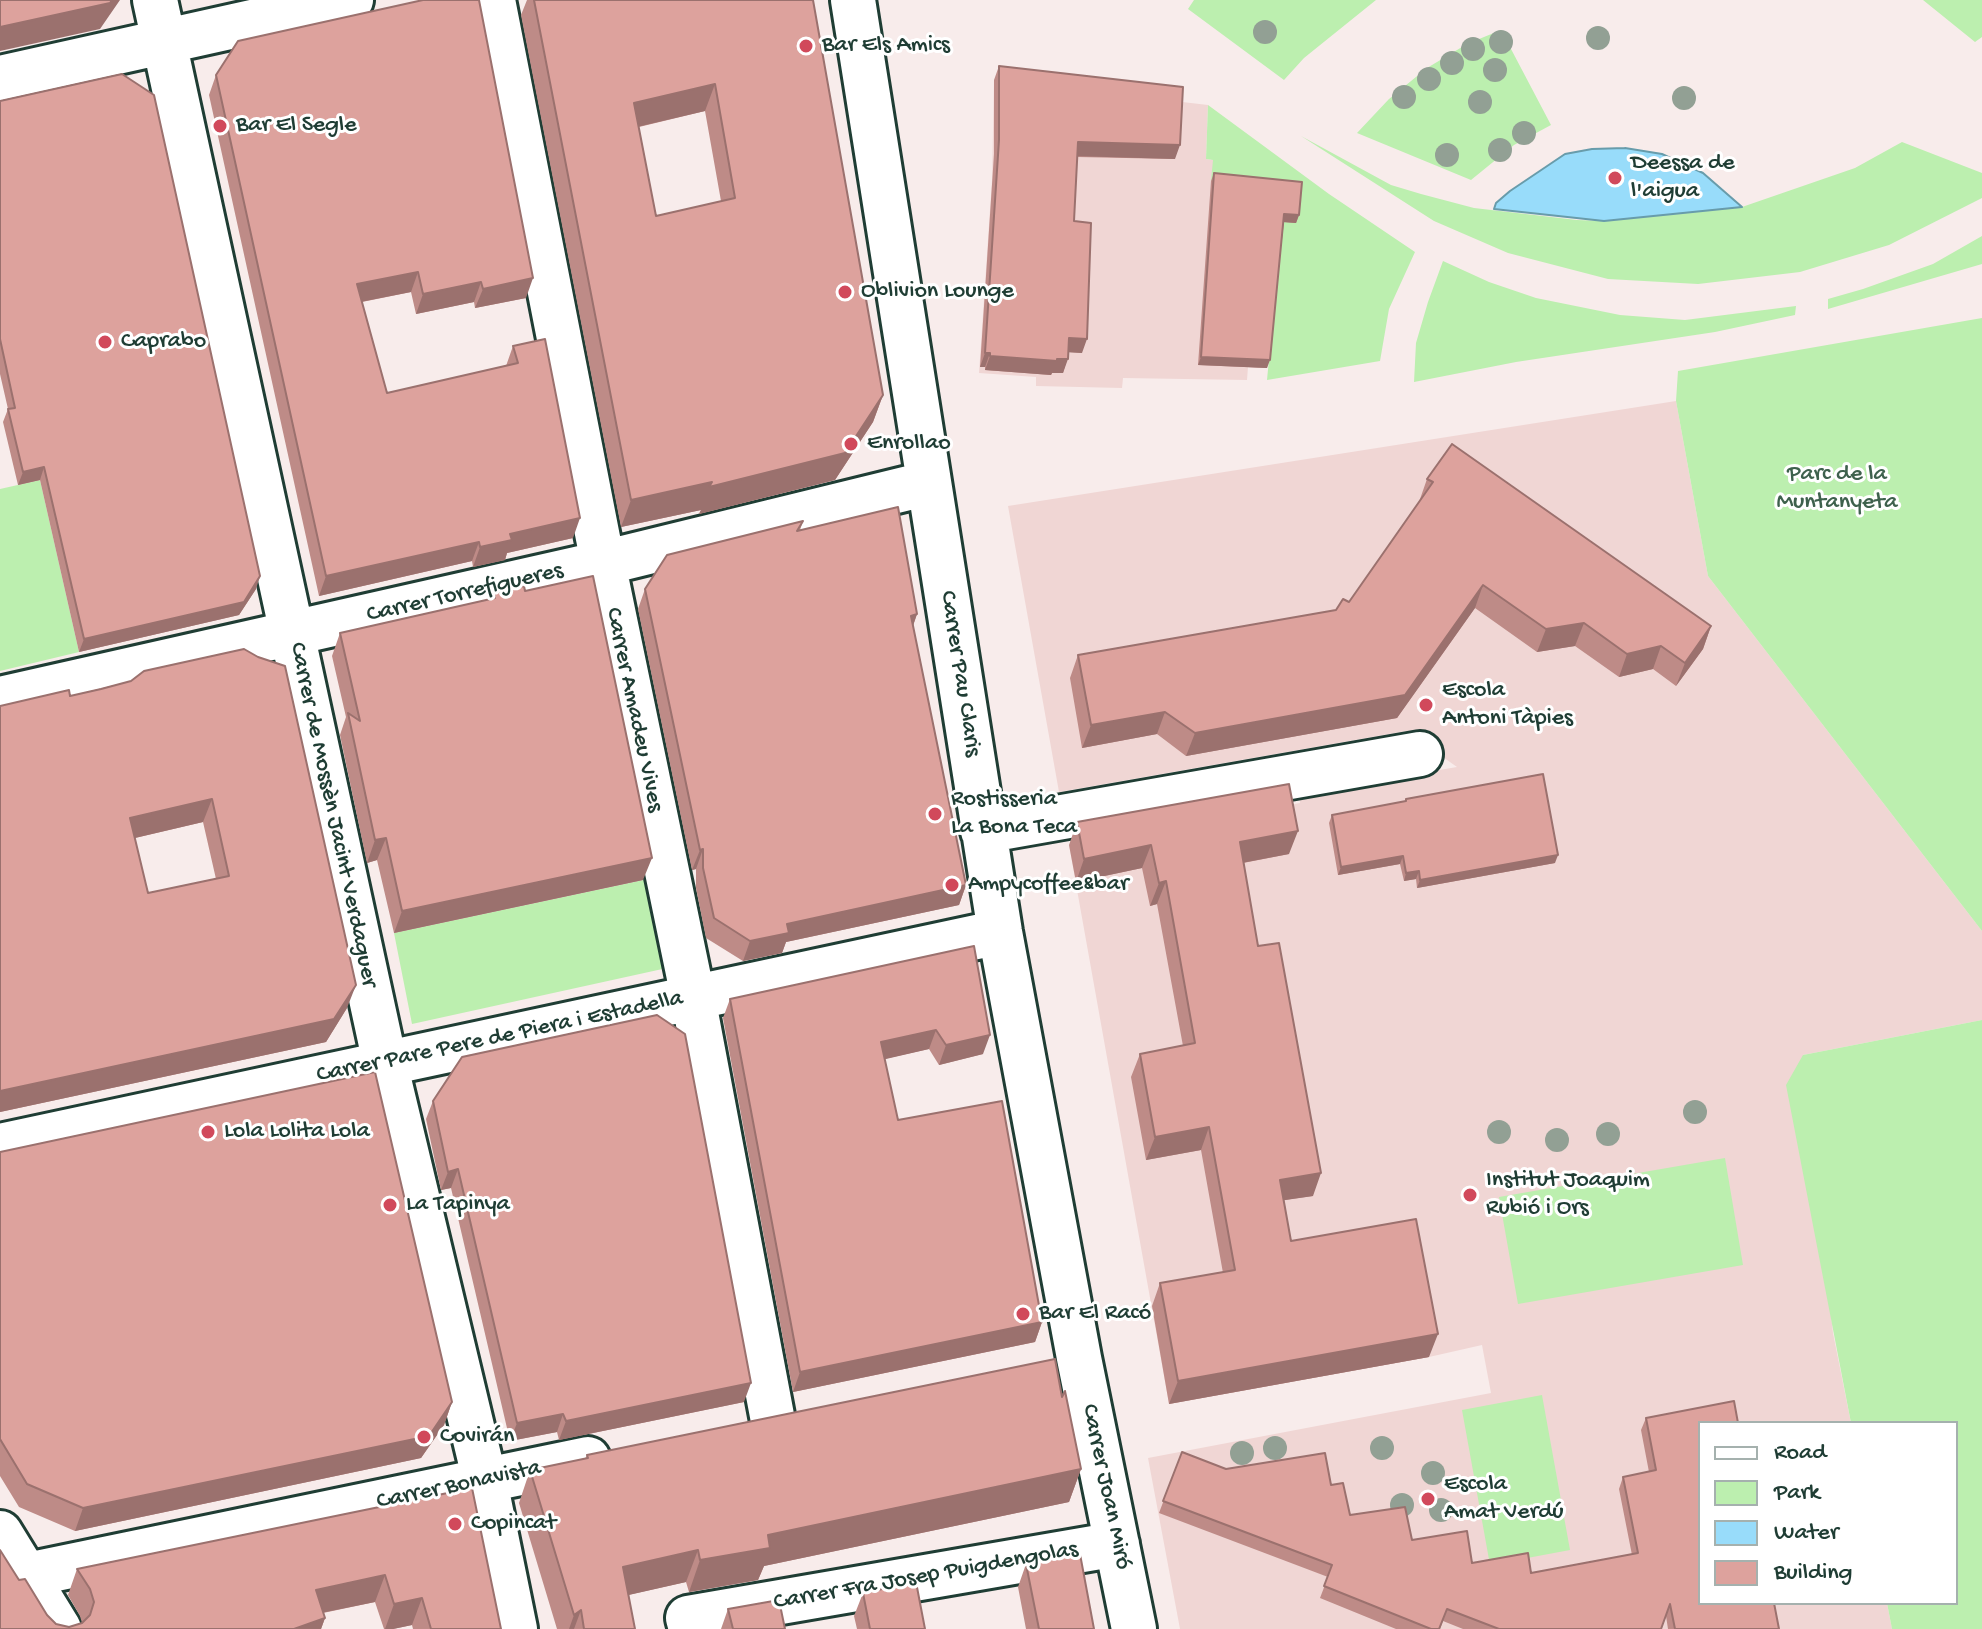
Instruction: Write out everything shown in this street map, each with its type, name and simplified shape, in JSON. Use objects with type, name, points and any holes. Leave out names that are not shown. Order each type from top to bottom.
[{"type":"street","name":"Carrer de Mossèn Jacint Verdaguer","points":[[155,0],[385,1063],[485,1481],[515,1629]]},
{"type":"street","points":[[0,78],[351,0]]},
{"type":"street","name":"Carrer Amadeu Vives","points":[[493,0],[603,563],[693,997],[757,1424],[818,1412]]},
{"type":"street","name":"Carrer Pau Claris","points":[[853,0],[1068,1356]]},
{"type":"street","name":"Carrer Torrefigueres","points":[[0,699],[603,563],[929,483]]},
{"type":"street","points":[[983,831],[1420,754]]},
{"type":"street","name":"Carrer Pare Pere de Piera i Estadella","points":[[0,1146],[1000,932]]},
{"type":"street","name":"Carrer Joan Miró","points":[[1068,1356],[1117,1544],[1134,1629]]},
{"type":"street","name":"Carrer Bonavista","points":[[27,1575],[634,1450]]},
{"type":"street","points":[[0,1533],[59,1629]]},
{"type":"street","name":"Carrer Fra Josep Puigdengolas","points":[[690,1623],[816,1613],[1117,1544]]},
{"type":"shaded area","points":[[994,80],[1208,105],[1206,159],[1213,160],[1296,223],[1282,222],[1267,368],[1248,367],[1247,380],[1123,378],[1122,388],[1036,386],[1036,377],[979,373],[992,180]]},
{"type":"shaded area","points":[[1676,401],[1708,576],[1982,931],[1982,1020],[1803,1055],[1833,1333],[1851,1421],[1698,1421],[1698,1605],[1887,1605],[1892,1629],[1180,1629],[1148,1458],[1491,1393],[1482,1345],[1169,1404],[1069,845],[1300,803],[1299,794],[1457,767],[1406,731],[1059,792],[1008,506]]},
{"type":"green space","points":[[1194,0],[1376,0],[1304,58],[1284,80],[1188,9]]},
{"type":"green space","points":[[1923,0],[1982,0],[1982,37],[1975,42]]},
{"type":"green space","points":[[1501,30],[1551,125],[1514,145],[1471,180],[1357,133],[1389,99],[1427,68],[1467,44]]},
{"type":"green space","points":[[1208,105],[1329,194],[1415,252],[1389,309],[1380,361],[1267,380],[1282,222],[1299,190],[1211,181],[1213,160],[1206,159]]},
{"type":"green space","points":[[1301,136],[1391,185],[1474,208],[1577,220],[1604,221],[1742,207],[1855,168],[1902,142],[1982,173],[1982,198],[1889,245],[1800,272],[1698,284],[1608,279],[1508,253],[1434,221]]},
{"type":"green space","points":[[1982,236],[1982,264],[1828,309],[1828,299],[1933,264]]},
{"type":"green space","points":[[1443,261],[1489,282],[1536,298],[1620,315],[1685,320],[1796,306],[1795,315],[1715,332],[1516,362],[1414,382],[1416,343]]},
{"type":"green space","name":"Parc de la Muntanyeta","points":[[1982,318],[1982,931],[1708,576],[1676,401],[1678,371]]},
{"type":"green space","points":[[40,480],[79,652],[0,671],[0,489]]},
{"type":"green space","points":[[648,879],[667,968],[412,1024],[394,933]]},
{"type":"green space","points":[[1982,1020],[1982,1629],[1892,1629],[1887,1605],[1958,1605],[1958,1421],[1851,1421],[1786,1085],[1803,1055]]},
{"type":"green space","points":[[1725,1158],[1743,1265],[1518,1304],[1499,1197]]},
{"type":"green space","points":[[1542,1395],[1570,1550],[1490,1565],[1462,1410]]},
{"type":"water","points":[[1625,148],[1662,154],[1703,173],[1742,207],[1604,221],[1494,209],[1496,203],[1510,191],[1565,154]]},
{"type":"building","points":[[0,0],[112,0],[110,3],[0,27]]},
{"type":"building","points":[[423,0],[479,0],[533,278],[483,289],[481,282],[423,294],[418,272],[357,284],[387,393],[518,363],[513,346],[545,339],[580,518],[510,534],[512,540],[480,547],[479,542],[326,576],[216,75],[238,41]]},
{"type":"building","points":[[534,0],[813,0],[883,395],[845,453],[709,487],[712,482],[631,500]],"holes":[[[715,84],[735,198],[656,216],[634,103]]]},
{"type":"building","points":[[999,66],[1183,87],[1180,145],[1078,142],[1074,221],[1091,223],[1087,339],[1069,338],[1068,359],[1057,361],[990,356],[990,353],[985,353],[999,140]]},
{"type":"building","points":[[122,74],[154,95],[260,576],[244,602],[84,639],[44,467],[23,472],[8,409],[15,408],[0,339],[0,101]]},
{"type":"building","points":[[1214,173],[1302,182],[1299,215],[1284,214],[1270,360],[1201,357]]},
{"type":"building","points":[[1452,444],[1711,626],[1685,663],[1661,646],[1627,654],[1584,623],[1546,629],[1483,585],[1405,695],[1195,733],[1165,712],[1091,725],[1078,655],[1336,610],[1343,599],[1349,602],[1433,482],[1427,479]]},
{"type":"building","points":[[898,507],[917,614],[911,616],[966,885],[787,924],[789,933],[750,941],[714,918],[703,868],[703,849],[700,850],[645,589],[667,555],[803,521],[797,531]]},
{"type":"building","points":[[593,576],[652,858],[402,911],[386,838],[375,840],[348,713],[360,721],[340,633],[495,598],[494,593],[524,586],[525,591]]},
{"type":"building","points":[[244,649],[285,666],[356,985],[334,1019],[0,1091],[0,706],[69,690],[70,696],[101,689],[131,681],[144,671]],"holes":[[[212,799],[229,876],[148,893],[130,818]]]},
{"type":"building","points":[[1543,774],[1558,855],[1420,880],[1419,871],[1406,873],[1403,856],[1341,867],[1332,815]]},
{"type":"building","points":[[1289,784],[1298,831],[1240,842],[1258,946],[1279,943],[1321,1173],[1280,1180],[1291,1241],[1416,1219],[1438,1334],[1178,1381],[1160,1283],[1235,1270],[1209,1127],[1155,1137],[1140,1054],[1195,1043],[1166,881],[1159,883],[1151,845],[1084,859],[1077,822]]},
{"type":"building","points":[[974,946],[990,1035],[946,1045],[936,1030],[881,1042],[898,1120],[1002,1101],[1042,1322],[800,1372],[730,999]]},
{"type":"building","points":[[657,1015],[685,1034],[751,1383],[566,1421],[563,1414],[517,1423],[458,1169],[448,1172],[433,1101],[462,1057]]},
{"type":"building","points":[[375,1072],[452,1402],[429,1436],[83,1508],[27,1484],[0,1439],[0,1152]]},
{"type":"building","points":[[1055,1359],[1081,1469],[768,1535],[770,1548],[700,1560],[698,1550],[623,1567],[635,1629],[584,1629],[581,1610],[574,1615],[530,1470],[588,1458],[587,1455]]},
{"type":"building","points":[[1734,1401],[1738,1421],[1698,1421],[1698,1605],[1774,1605],[1779,1629],[1675,1629],[1670,1604],[1661,1629],[1499,1629],[1447,1609],[1439,1629],[1431,1629],[1324,1586],[1332,1565],[1163,1501],[1182,1452],[1226,1469],[1325,1453],[1331,1485],[1343,1483],[1350,1515],[1405,1507],[1412,1540],[1467,1531],[1472,1563],[1528,1553],[1531,1573],[1638,1553],[1623,1477],[1656,1470],[1646,1418]]},
{"type":"building","points":[[472,1488],[501,1629],[431,1629],[422,1598],[394,1604],[385,1575],[316,1590],[325,1618],[294,1629],[0,1629],[0,1550],[19,1580],[25,1579],[47,1615],[56,1624],[69,1627],[82,1623],[90,1615],[94,1602],[77,1569]]},
{"type":"building","points":[[1080,1554],[1094,1629],[1039,1629],[1026,1564]]},
{"type":"building","points":[[916,1582],[925,1629],[870,1629],[863,1593]]},
{"type":"building","points":[[779,1600],[785,1629],[733,1629],[728,1609]]},
{"type":"place","name":"Bar Els Amics","points":[[806,46]]},
{"type":"place","name":"Bar El Segle","points":[[220,126]]},
{"type":"place","name":"Deessa de l'aigua","points":[[1615,178]]},
{"type":"place","name":"Oblivion Lounge","points":[[845,292]]},
{"type":"place","name":"Caprabo","points":[[105,342]]},
{"type":"place","name":"Enrollao","points":[[851,444]]},
{"type":"place","name":"Escola Antoni Tàpies","points":[[1426,705]]},
{"type":"place","name":"Rostisseria La Bona Teca","points":[[935,814]]},
{"type":"place","name":"Ampycoffee&bar","points":[[952,885]]},
{"type":"place","name":"Lola Lolita Lola","points":[[208,1132]]},
{"type":"place","name":"Institut Joaquim Rubió i Ors","points":[[1470,1195]]},
{"type":"place","name":"La Tapinya","points":[[390,1205]]},
{"type":"place","name":"Bar El Racó","points":[[1023,1314]]},
{"type":"place","name":"Covirán","points":[[424,1437]]},
{"type":"place","name":"Escola Amat Verdú","points":[[1428,1499]]},
{"type":"place","name":"Copincat","points":[[455,1524]]}]
